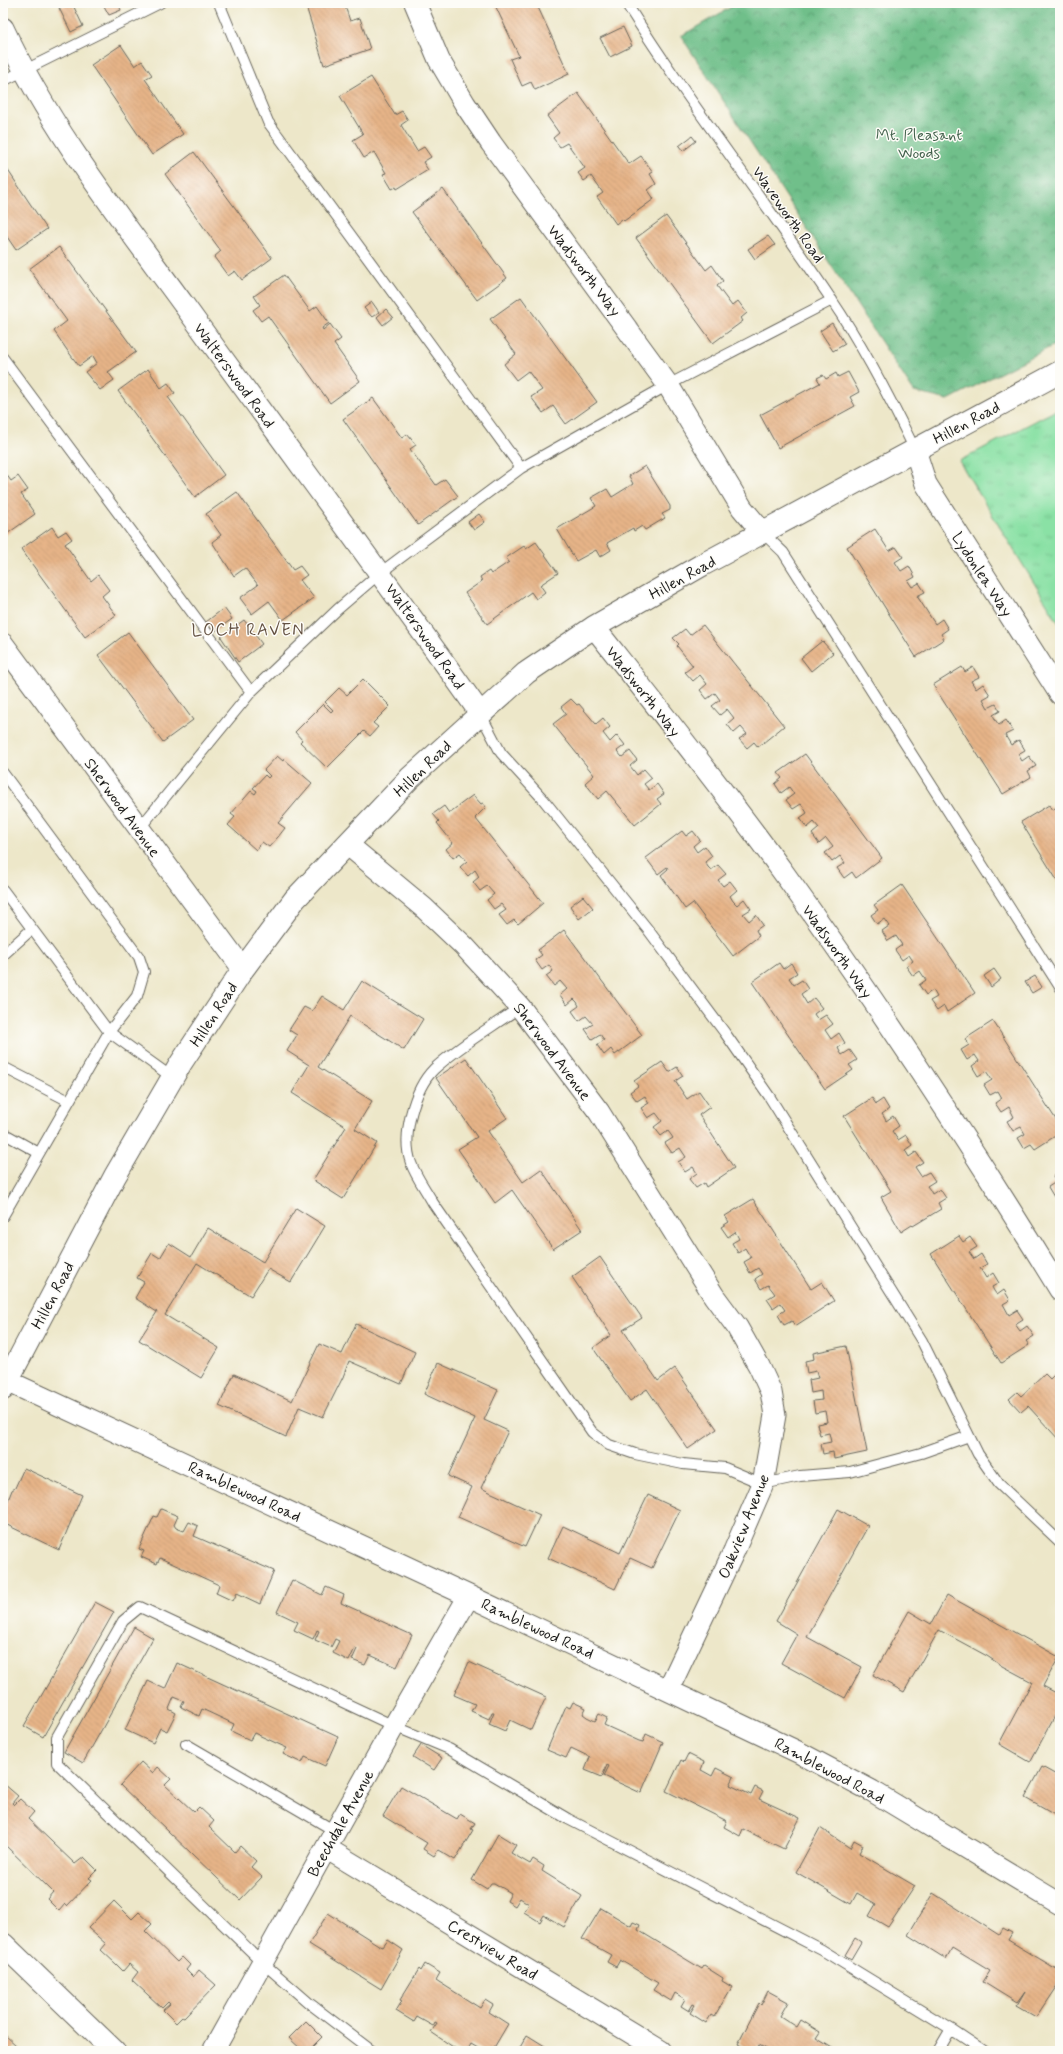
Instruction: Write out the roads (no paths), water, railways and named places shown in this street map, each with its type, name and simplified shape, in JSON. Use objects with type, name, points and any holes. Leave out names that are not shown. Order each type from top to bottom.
[{"type":"street","name":"Wadsworth Way","points":[[415,3],[439,60],[469,111],[668,385],[742,508],[763,533]]},
{"type":"street","name":"Walterswood Road","points":[[3,28],[24,72],[57,128],[83,166],[380,572],[480,713]]},
{"type":"street","name":"Hillen Road","points":[[4,1383],[116,1176],[173,1078],[243,969],[295,899],[410,778],[480,713],[526,673],[594,627],[763,533],[1060,372]]},
{"type":"street","name":"Lydonlea Way","points":[[915,450],[926,484],[1060,694]]},
{"type":"street","name":"Wadsworth Way","points":[[594,627],[783,872],[917,1066],[1060,1290]]},
{"type":"street","name":"Sherwood Avenue","points":[[3,644],[243,969]]},
{"type":"street","name":"Sherwood Avenue","points":[[346,844],[424,908],[464,946],[520,1007],[600,1112],[714,1296]]},
{"type":"street","name":"Oakview Avenue","points":[[668,1690],[734,1551],[763,1484],[775,1415],[771,1392],[759,1366],[737,1327],[714,1296]]},
{"type":"street","name":"Ramblewood Road","points":[[4,1383],[469,1596],[798,1752],[872,1791],[1060,1904]]},
{"type":"street","name":"Beechdale Avenue","points":[[213,2051],[394,1726],[469,1596]]},
{"type":"street","name":"Crestview Road","points":[[330,1840],[661,2051]]},
{"type":"street","points":[[3,1944],[114,2051]]},
{"type":"lane","points":[[3,81],[24,72],[160,3]]},
{"type":"lane","points":[[219,3],[268,122],[520,468]]},
{"type":"lane","name":"Waveworth Road","points":[[626,3],[661,59],[832,300],[888,395],[915,450]]},
{"type":"lane","points":[[139,829],[251,692],[338,609],[380,572],[520,468],[668,385],[832,300]]},
{"type":"lane","points":[[3,358],[251,692]]},
{"type":"lane","points":[[763,533],[783,552],[1060,987]]},
{"type":"lane","points":[[480,713],[501,753],[542,799],[649,931],[725,1033],[769,1096],[922,1341],[946,1386],[968,1436],[978,1454],[999,1484],[1060,1542]]},
{"type":"lane","points":[[3,773],[139,957],[144,972],[137,996],[109,1032],[3,1215]]},
{"type":"lane","points":[[3,890],[109,1032],[173,1078]]},
{"type":"lane","points":[[3,955],[32,929]]},
{"type":"lane","points":[[520,1007],[461,1048],[433,1070],[420,1092],[410,1116],[406,1139],[411,1162],[433,1203],[592,1432],[609,1445],[635,1454],[684,1464],[725,1468],[763,1484],[800,1476],[850,1472],[921,1453],[968,1436]]},
{"type":"lane","points":[[3,1067],[69,1101]]},
{"type":"lane","points":[[3,1133],[39,1153]]},
{"type":"lane","points":[[372,2051],[309,2003],[263,1963],[57,1763],[57,1736],[123,1621],[140,1607],[394,1726],[448,1749],[568,1820],[822,1950],[951,2029],[984,2051]]},
{"type":"lane","points":[[186,1744],[330,1840]]},
{"type":"lane","points":[[938,2051],[951,2029]]},
{"type":"district","name":"LOCH RAVEN","points":[[248,629]]},
{"type":"park label","name":"Mt. Pleasant Woods","points":[[919,143]]}]
